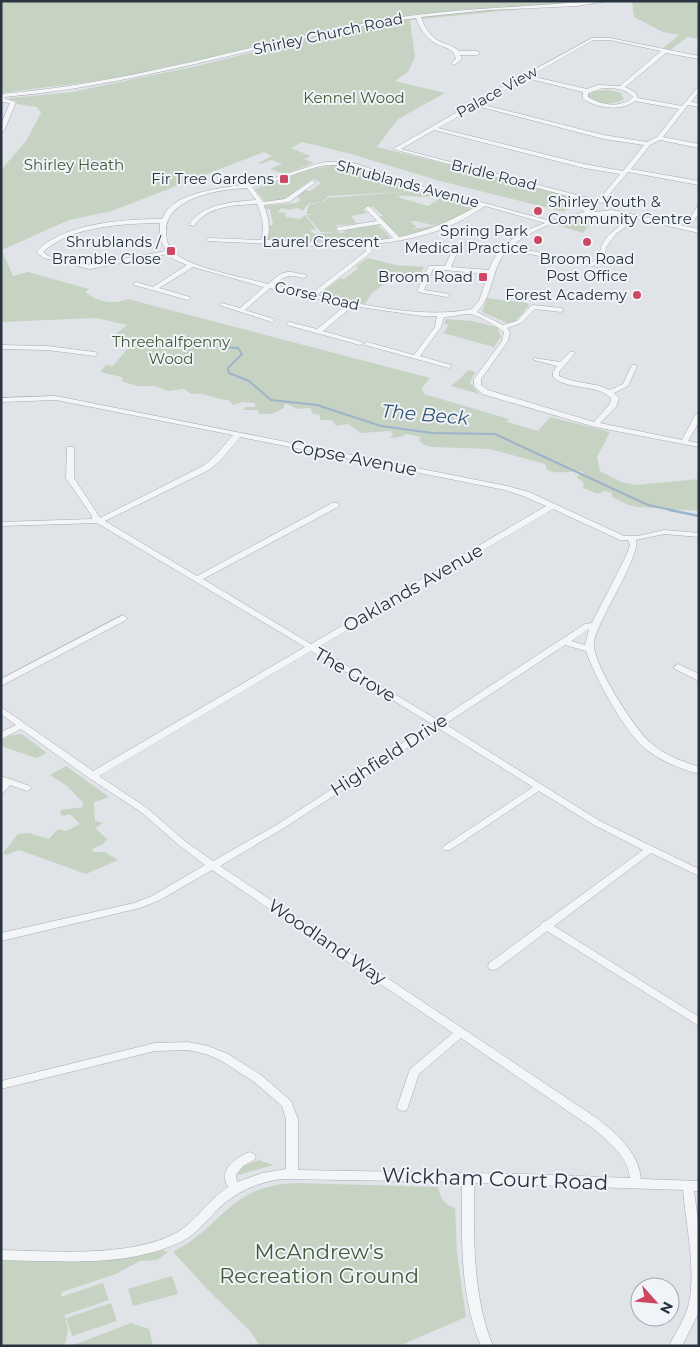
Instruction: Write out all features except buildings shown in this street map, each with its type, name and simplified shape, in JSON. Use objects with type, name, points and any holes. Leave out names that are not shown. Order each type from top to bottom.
[{"type":"street","name":"Shirley Church Road","points":[[2,99],[196,63],[328,31],[418,16],[606,1]]},
{"type":"street","points":[[418,16],[420,23],[436,42],[452,47],[458,53],[459,59],[454,63]]},
{"type":"street","name":"Palace View","points":[[397,150],[396,148],[590,40],[600,38],[665,51]]},
{"type":"street","points":[[620,88],[665,51],[699,58]]},
{"type":"street","points":[[458,53],[477,53]]},
{"type":"street","points":[[525,76],[587,90],[598,87],[620,88],[634,94],[635,99]]},
{"type":"street","points":[[601,202],[648,144],[659,138],[699,88]]},
{"type":"street","points":[[587,90],[584,94],[585,98],[600,104],[622,105],[635,99],[699,105]]},
{"type":"street","points":[[1,131],[13,102],[2,99]]},
{"type":"street","points":[[475,104],[604,137],[648,144]]},
{"type":"street","points":[[433,128],[584,166],[699,183]]},
{"type":"street","points":[[659,138],[699,144]]},
{"type":"street","name":"Bridle Road","points":[[397,150],[601,202],[613,210],[634,219],[699,236]]},
{"type":"street","name":"Shrublands Avenue","points":[[162,221],[172,208],[193,197],[271,182],[314,165],[339,163],[549,222]]},
{"type":"street","points":[[192,225],[196,218],[219,207],[287,200],[314,182]]},
{"type":"street","points":[[249,187],[260,203],[267,232],[263,242]]},
{"type":"street","points":[[471,312],[478,307],[498,256],[506,248],[549,222],[581,207],[590,200]]},
{"type":"street","name":"Laurel Crescent","points":[[209,240],[367,243],[398,240],[448,226],[485,204]]},
{"type":"street","name":"Bridle Road","points":[[581,207],[593,213],[699,231]]},
{"type":"street","points":[[368,208],[398,240]]},
{"type":"street","points":[[689,224],[699,208]]},
{"type":"street","name":"Bridle Road","points":[[603,214],[613,210],[699,225]]},
{"type":"street","points":[[565,216],[593,213]]},
{"type":"street","points":[[506,248],[593,264],[603,256],[603,247],[615,232],[634,219]]},
{"type":"street","points":[[134,220],[162,221],[163,239],[169,252],[90,267],[46,257],[39,252],[44,247],[70,235],[103,225],[134,220]]},
{"type":"street","points":[[339,229],[380,222]]},
{"type":"street","points":[[312,296],[366,254],[369,251],[367,243]]},
{"type":"street","points":[[448,268],[455,250],[463,244]]},
{"type":"street","name":"Gorse Road","points":[[169,252],[192,265],[312,296],[351,304],[441,315],[471,312]]},
{"type":"street","points":[[154,289],[192,265]]},
{"type":"street","points":[[447,295],[420,291],[430,267],[493,272]]},
{"type":"street","points":[[242,308],[285,273],[304,276]]},
{"type":"street","points":[[400,279],[424,281]]},
{"type":"street","points":[[136,284],[188,298]]},
{"type":"street","points":[[318,332],[351,304]]},
{"type":"street","points":[[222,305],[242,308],[246,313],[272,320]]},
{"type":"street","points":[[504,327],[519,322],[533,308],[561,310]]},
{"type":"street","points":[[471,312],[504,327],[507,332],[506,339],[477,381],[480,388],[494,397],[595,425],[699,445]]},
{"type":"street","points":[[416,357],[438,327],[441,315]]},
{"type":"street","points":[[289,324],[449,366]]},
{"type":"street","points":[[1,347],[47,348],[91,352]]},
{"type":"street","points":[[572,354],[555,374],[560,380],[609,393],[615,398],[615,402],[595,425]]},
{"type":"street","points":[[536,359],[563,365]]},
{"type":"street","points":[[609,393],[626,385],[634,366]]},
{"type":"street","name":"Copse Avenue","points":[[1,400],[56,398],[513,490],[618,536],[632,539],[664,532],[699,535]]},
{"type":"street","points":[[684,442],[699,415]]},
{"type":"street","points":[[1,524],[98,520],[206,468],[218,459],[238,434]]},
{"type":"street","points":[[69,449],[70,478],[98,520]]},
{"type":"street","points":[[197,579],[335,505]]},
{"type":"street","name":"Oaklands Avenue","points":[[92,776],[552,506]]},
{"type":"street","name":"The Grove","points":[[98,520],[439,724],[597,823],[699,873]]},
{"type":"street","points":[[632,539],[633,548],[590,640],[589,649],[594,664],[640,738],[658,753],[699,771]]},
{"type":"street","points":[[1,683],[123,618]]},
{"type":"street","name":"Highfield Drive","points":[[1,937],[146,902],[281,826],[590,625],[597,624]]},
{"type":"street","points":[[564,642],[589,649]]},
{"type":"street","points":[[678,666],[699,678]]},
{"type":"street","name":"Woodland Way","points":[[1,710],[92,776],[144,810],[183,844],[213,866],[571,1105],[605,1132],[632,1163],[636,1184]]},
{"type":"street","points":[[1,736],[22,725]]},
{"type":"street","points":[[2,790],[5,780],[27,788]]},
{"type":"street","points":[[447,848],[539,787]]},
{"type":"street","points":[[492,966],[649,850]]},
{"type":"street","points":[[546,925],[699,1022]]},
{"type":"street","points":[[403,1107],[414,1072],[461,1032]]},
{"type":"street","points":[[1,1084],[155,1047],[188,1046],[208,1050],[224,1057],[257,1078],[286,1103],[292,1119],[292,1174]]},
{"type":"street","points":[[235,1188],[230,1181],[230,1174],[239,1164],[250,1157]]},
{"type":"street","name":"Wickham Court Road","points":[[1,1255],[97,1254],[155,1246],[185,1233],[221,1198],[235,1188],[257,1179],[292,1174],[694,1186]]},
{"type":"street","points":[[468,1178],[468,1222],[473,1292],[478,1326],[487,1346]]},
{"type":"street","points":[[675,1346],[688,1322],[696,1295],[694,1186]]},
{"type":"green space","points":[[1,1],[604,1],[410,20],[415,57],[408,72],[395,81],[445,93],[398,119],[377,147],[578,197],[578,200],[564,212],[440,181],[351,154],[302,142],[291,148],[311,156],[304,159],[314,163],[284,174],[270,169],[282,164],[272,160],[261,164],[258,163],[272,156],[264,152],[112,211],[69,220],[2,250],[13,276],[28,272],[89,289],[85,292],[101,300],[117,302],[128,299],[430,378],[422,388],[424,394],[509,419],[507,422],[538,431],[550,417],[610,432],[597,457],[600,471],[621,482],[637,485],[699,479],[699,511],[628,505],[612,497],[612,493],[604,491],[598,494],[583,488],[584,483],[577,478],[578,475],[584,473],[580,471],[560,473],[547,470],[545,464],[490,449],[432,447],[424,445],[419,440],[421,437],[406,434],[402,437],[390,438],[393,434],[391,431],[361,433],[348,424],[336,426],[332,420],[320,420],[320,415],[313,414],[310,408],[297,409],[285,403],[284,408],[272,414],[259,414],[257,410],[242,410],[247,407],[255,407],[255,403],[242,402],[233,405],[229,400],[196,393],[191,394],[184,389],[168,391],[155,386],[137,386],[121,381],[123,379],[121,377],[100,372],[106,365],[113,366],[132,343],[111,338],[127,325],[96,318],[1,322],[1,170],[26,141],[41,113],[37,107],[16,104],[17,101],[10,100],[10,98],[72,92],[201,65],[326,34],[397,21],[365,24],[112,79],[1,93]]},
{"type":"green space","points":[[632,1],[699,1],[699,39],[687,37],[671,50],[663,48],[679,35],[663,32],[634,17]]},
{"type":"green space","points":[[608,90],[621,93],[624,99],[615,103],[602,103],[589,99],[587,95],[593,91]]},
{"type":"green space","points":[[334,165],[348,167],[413,188],[403,192],[328,196],[322,202],[308,204],[303,211],[297,208],[290,210],[281,208],[278,212],[285,213],[286,217],[300,219],[305,215],[316,229],[310,230],[314,234],[335,232],[321,232],[306,215],[312,214],[306,214],[309,205],[323,202],[328,198],[404,192],[416,189],[436,194],[426,197],[397,197],[428,206],[444,196],[476,206],[444,224],[432,225],[412,221],[417,227],[412,229],[440,225],[436,228],[400,237],[379,217],[383,216],[373,207],[363,209],[367,213],[351,216],[357,224],[336,225],[338,231],[336,232],[343,233],[348,229],[378,225],[390,237],[389,239],[345,242],[268,240],[268,225],[273,225],[270,209],[265,209],[264,206],[296,203],[301,200],[296,196],[305,190],[310,191],[320,184],[319,181],[313,179],[281,201],[265,202],[255,189],[309,170]]},
{"type":"green space","points":[[596,216],[583,233],[553,224],[561,220]]},
{"type":"green space","points":[[368,258],[396,265],[424,267],[418,279],[397,274],[372,293],[365,304],[321,293],[341,278],[344,279],[359,268],[355,267]]},
{"type":"green space","points":[[487,298],[527,303],[529,305],[515,322],[507,323],[482,312]]},
{"type":"green space","points":[[446,319],[472,321],[497,327],[501,337],[494,347],[443,333],[449,325],[444,324]]},
{"type":"green space","points":[[469,370],[475,372],[470,383],[480,394],[451,386]]},
{"type":"green space","points":[[20,734],[47,753],[36,758],[1,746],[1,740]]},
{"type":"green space","points":[[66,766],[109,797],[94,802],[95,821],[103,823],[95,828],[107,839],[102,845],[92,849],[94,852],[105,852],[118,860],[86,874],[19,850],[6,855],[3,853],[18,834],[28,833],[49,839],[58,829],[66,831],[80,824],[70,814],[63,816],[60,814],[61,810],[83,807],[83,803],[67,786],[50,775]]},
{"type":"green space","points":[[259,1160],[274,1165],[234,1176],[243,1166]]},
{"type":"green space","name":"McAndrew's Recreation Ground","points":[[296,1183],[438,1187],[443,1200],[455,1208],[457,1254],[466,1317],[399,1346],[260,1346],[251,1332],[173,1252],[205,1230],[228,1208],[255,1191]]},
{"type":"green space","points":[[163,1250],[168,1252],[157,1260],[140,1261],[116,1274],[62,1292],[60,1297],[103,1283],[109,1300],[65,1315],[64,1313],[68,1328],[66,1342],[62,1346],[1,1346],[1,1260],[134,1256]]},
{"type":"green space","points":[[172,1276],[178,1294],[133,1306],[128,1289]]},
{"type":"green space","points":[[111,1303],[117,1321],[72,1336],[66,1318]]},
{"type":"green space","points":[[131,1323],[149,1329],[153,1346],[71,1346]]},
{"type":"waterway","name":"The Beck","points":[[184,345],[238,348],[242,354],[228,368],[229,373],[249,381],[271,400],[317,405],[381,426],[432,433],[495,434],[648,505],[676,511]]},
{"type":"waterway","name":"The Beck","points":[[670,510],[699,516]]},
{"type":"place","name":"Fir Tree Gardens","points":[[284,179]]},
{"type":"place","name":"Shirley Youth & Community Centre","points":[[538,211]]},
{"type":"place","name":"Spring Park Medical Practice","points":[[538,240]]},
{"type":"place","name":"Broom Road Post Office","points":[[587,242]]},
{"type":"place","name":"Shrublands / Bramble Close","points":[[171,251]]},
{"type":"place","name":"Broom Road","points":[[483,277]]},
{"type":"place","name":"Forest Academy","points":[[637,295]]},
{"type":"park label","name":"Kennel Wood","points":[[354,98]]},
{"type":"park label","name":"Shirley Heath","points":[[74,165]]},
{"type":"park label","name":"Threehalfpenny Wood","points":[[171,350]]}]
